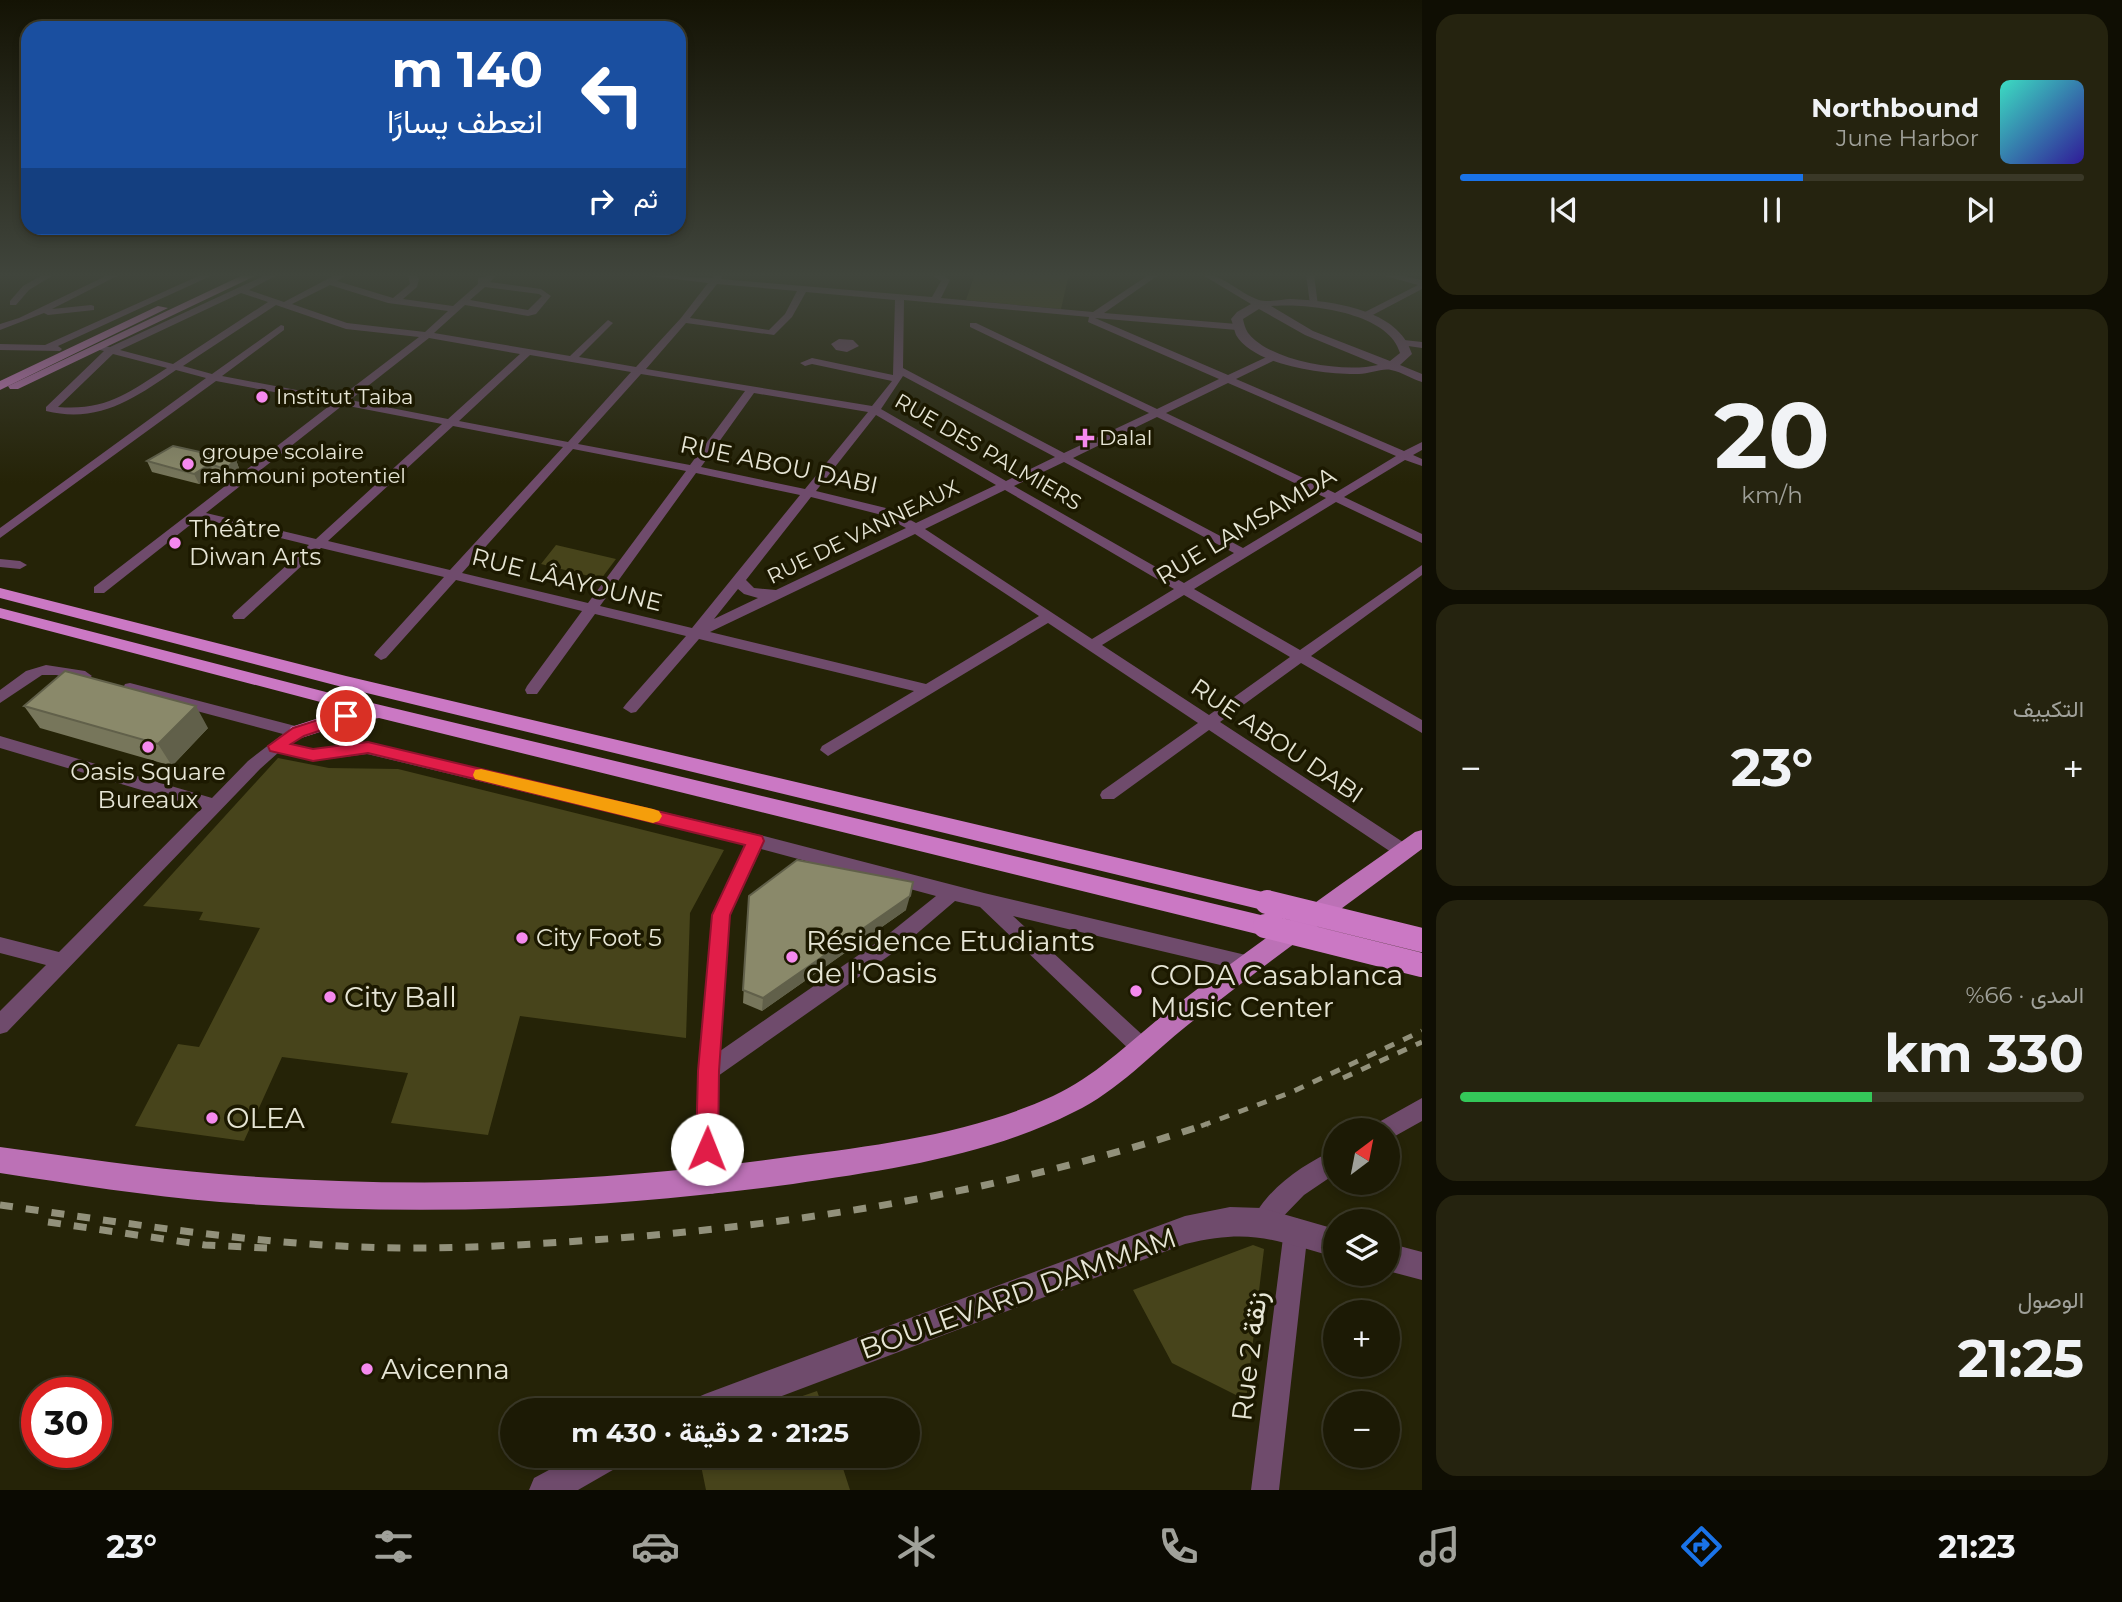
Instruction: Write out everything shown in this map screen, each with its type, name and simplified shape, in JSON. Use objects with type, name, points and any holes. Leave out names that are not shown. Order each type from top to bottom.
[{"type":"highway","points":[[0,377],[65,344]]},
{"type":"highway","points":[[0,393],[7,386],[86,344]]},
{"type":"highway","points":[[0,583],[256,652],[324,672],[346,682]]},
{"type":"highway","points":[[0,593],[346,682],[1422,940]]},
{"type":"highway","points":[[0,613],[326,698],[1422,965]]},
{"type":"highway","points":[[0,619],[68,632]]},
{"type":"highway","points":[[0,627],[39,634],[68,632]]},
{"type":"highway","points":[[299,732],[327,710],[326,698]]},
{"type":"highway","points":[[299,732],[346,716],[392,714]]},
{"type":"main road","points":[[7,386],[115,344]]},
{"type":"main road","points":[[0,1160],[219,1188],[358,1196],[478,1196],[712,1183],[880,1157],[997,1129],[1063,1105],[1413,844]]},
{"type":"street","points":[[117,344],[104,349],[50,409],[60,411],[118,404],[212,344]]},
{"type":"street","points":[[0,534],[260,344]]},
{"type":"street","points":[[99,590],[416,344]]},
{"type":"street","name":"RUE DES PALMIERS","points":[[478,344],[875,410],[1007,484],[1422,727]]},
{"type":"street","points":[[572,359],[587,344]]},
{"type":"street","points":[[381,655],[662,344]]},
{"type":"street","points":[[631,708],[695,634],[875,410],[898,374],[899,344]]},
{"type":"street","points":[[1011,344],[1422,539]]},
{"type":"street","points":[[1147,344],[1422,463]]},
{"type":"street","points":[[1252,344],[1302,365],[1338,371],[1371,371],[1395,364],[1406,354],[1404,344]]},
{"type":"street","points":[[1338,344],[1422,371]]},
{"type":"street","points":[[0,346],[54,348]]},
{"type":"street","name":"RUE ABOU DABI","points":[[104,349],[214,377],[693,469],[872,507],[915,528],[1208,722],[1413,844]]},
{"type":"street","points":[[846,368],[847,349]]},
{"type":"street","points":[[239,616],[528,352]]},
{"type":"street","name":"RUE DE VANNEAUX","points":[[695,634],[1276,356]]},
{"type":"street","points":[[805,363],[812,361],[898,374],[1065,457],[1243,552]]},
{"type":"street","points":[[1395,364],[1422,378]]},
{"type":"street","points":[[532,690],[751,390]]},
{"type":"street","name":"RUE LAMSAMDA","points":[[1092,645],[1422,445]]},
{"type":"street","name":"RUE LÂAYOUNE","points":[[197,514],[926,689]]},
{"type":"street","points":[[0,563],[20,565]]},
{"type":"street","points":[[1108,795],[1422,569]]},
{"type":"street","points":[[739,579],[743,587],[758,594],[778,594]]},
{"type":"street","points":[[828,750],[1048,617]]},
{"type":"street","points":[[0,698],[42,668],[54,668],[299,732]]},
{"type":"street","points":[[0,1025],[214,805],[276,746],[299,732]]},
{"type":"street","points":[[0,742],[214,805]]},
{"type":"street","points":[[276,746],[313,755],[368,748],[1250,964]]},
{"type":"street","points":[[712,1183],[707,1149],[708,1071],[721,915],[756,841]]},
{"type":"street","points":[[708,1071],[893,942],[953,892]]},
{"type":"street","points":[[984,901],[1141,1047]]},
{"type":"street","points":[[0,945],[61,961]]},
{"type":"street","points":[[1400,1123],[1422,1110]]},
{"type":"street","points":[[1264,1220],[1279,1201],[1297,1185],[1323,1169]]},
{"type":"street","name":"BOULEVARD DAMMAM","points":[[737,1398],[1185,1230],[1217,1222],[1264,1220],[1323,1239]]},
{"type":"street","name":"Rue 2 زنقة","points":[[1265,1490],[1296,1230]]},
{"type":"street","points":[[1400,1260],[1422,1266]]},
{"type":"street","points":[[546,1490],[585,1468]]},
{"type":"shaded area","points":[[556,545],[616,559],[601,579],[541,564]]},
{"type":"shaded area","name":"City Foot 5","points":[[278,758],[329,768],[398,769],[724,850],[690,913],[686,1038],[520,1016],[488,1135],[391,1123],[408,1073],[282,1057],[244,1141],[135,1126],[178,1044],[199,1047],[260,928],[199,920],[203,912],[143,906]]},
{"type":"shaded area","points":[[1253,1245],[1264,1249],[1246,1400],[1172,1363],[1133,1290]]},
{"type":"shaded area","points":[[817,1391],[820,1398],[797,1398]]},
{"type":"shaded area","points":[[701,1468],[843,1468],[850,1490],[706,1490]]},
{"type":"building","points":[[173,446],[236,460],[225,469],[210,464],[194,474],[147,461]]},
{"type":"building","points":[[65,671],[196,706],[158,744],[24,706]]},
{"type":"building","name":"Résidence Etudiants de l'Oasis","points":[[797,860],[913,882],[910,896],[763,998],[743,990],[749,896]]},
{"type":"railway","points":[[1202,1125],[1292,1092],[1422,1031]]},
{"type":"railway","points":[[1343,1078],[1422,1042]]},
{"type":"railway","points":[[1202,1125],[1207,1124]]},
{"type":"railway","points":[[0,1205],[170,1229],[341,1246],[467,1247],[562,1242],[749,1225],[903,1202],[1056,1168],[1202,1125]]},
{"type":"railway","points":[[48,1222],[205,1245],[267,1248]]},
{"type":"slow traffic","points":[[481,775],[653,816]]},
{"type":"place","name":"Institut Taiba","points":[[262,397]]},
{"type":"place","name":"Dalal","points":[[1085,438]]},
{"type":"place","name":"groupe scolaire rahmouni potentiel","points":[[188,464]]},
{"type":"place","name":"Théâtre Diwan Arts","points":[[175,543]]},
{"type":"place","name":"Oasis Square Bureaux","points":[[148,747]]},
{"type":"place","name":"City Foot 5","points":[[522,938]]},
{"type":"place","name":"Résidence Etudiants de l'Oasis","points":[[792,957]]},
{"type":"place","name":"CODA Casablanca Music Center","points":[[1136,991]]},
{"type":"place","name":"City Ball","points":[[330,997]]},
{"type":"place","name":"OLEA","points":[[212,1118]]},
{"type":"place","name":"Avicenna","points":[[367,1369]]},
{"type":"route","points":[[346,716],[299,732],[276,746],[313,755],[368,748],[756,841],[721,915],[708,1071],[707,1149]]}]
